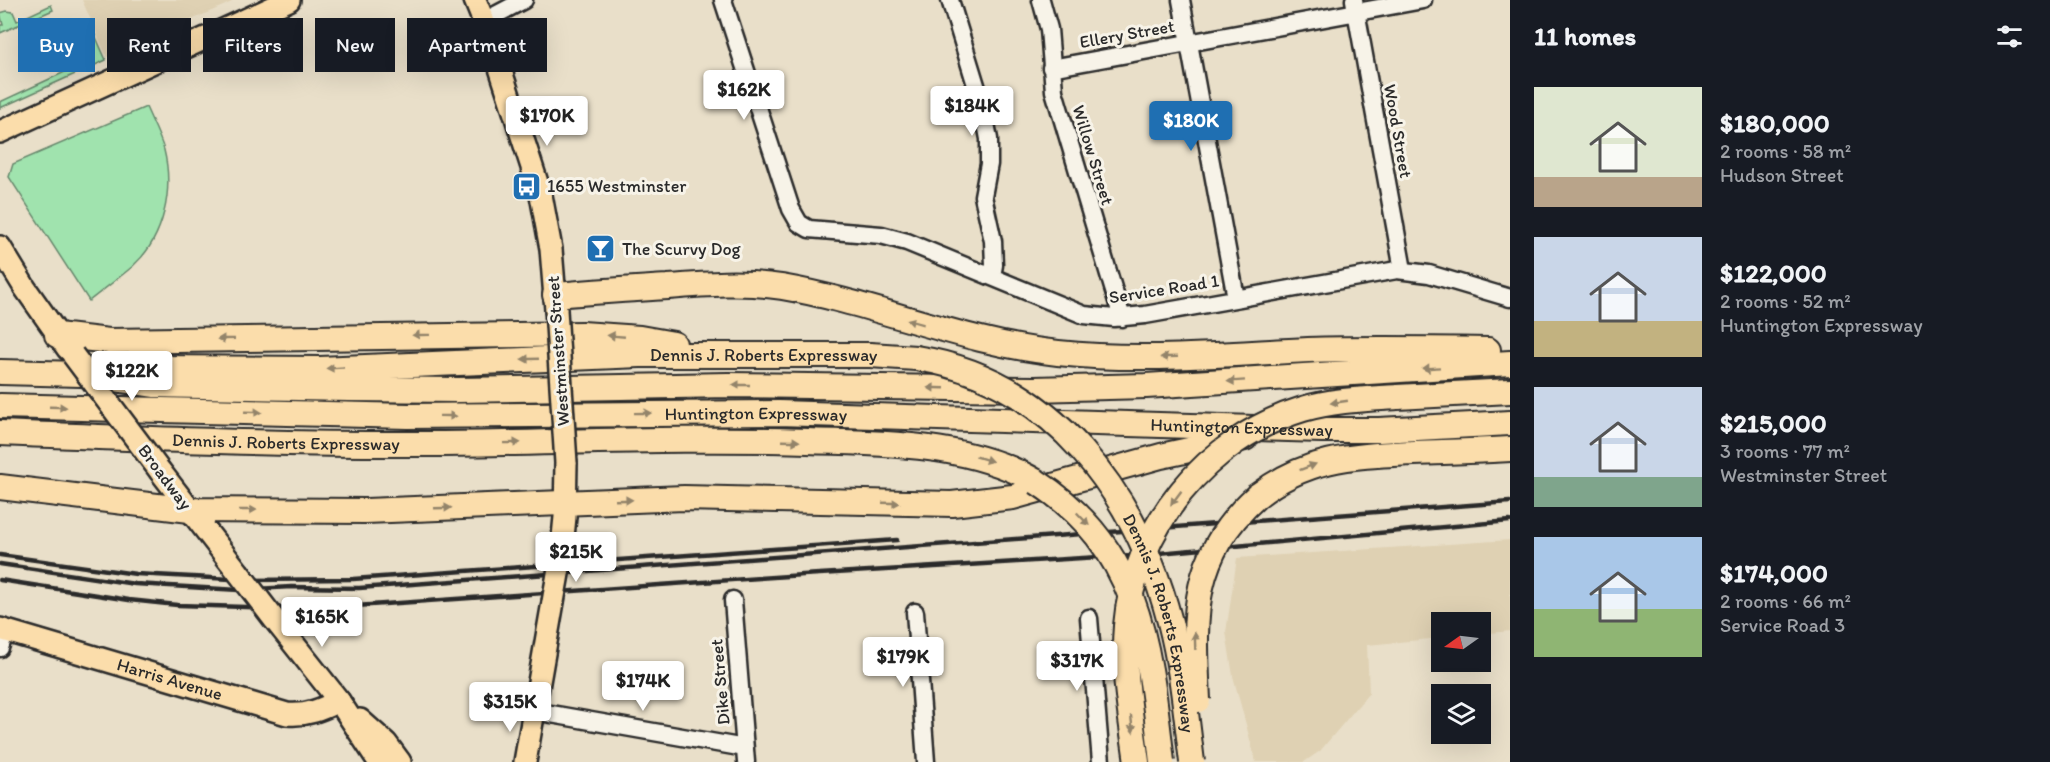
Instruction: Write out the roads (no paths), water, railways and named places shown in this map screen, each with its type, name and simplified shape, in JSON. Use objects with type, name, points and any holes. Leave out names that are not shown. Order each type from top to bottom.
[{"type":"highway","points":[[555,303],[699,284],[768,285],[824,296],[945,331],[1001,344],[1057,353],[1113,357],[1170,357],[1351,349],[1510,352]]},
{"type":"highway","points":[[57,335],[110,341],[582,334],[640,338],[735,355]]},
{"type":"highway","name":"Dennis J. Roberts Expressway","points":[[77,365],[311,369],[611,356],[870,355],[916,358],[969,372],[996,383],[1021,398],[1066,433],[1104,477],[1136,532],[1161,592],[1171,626],[1180,668],[1192,762]]},
{"type":"highway","name":"Huntington Expressway","points":[[77,365],[154,385],[450,390],[728,385],[1024,389],[1156,386],[1510,363]]},
{"type":"highway","points":[[0,372],[77,365]]},
{"type":"highway","points":[[1137,762],[1126,669],[1126,623],[1131,594],[1139,566],[1151,538],[1172,504],[1192,478],[1242,437],[1270,422],[1318,405],[1397,397],[1510,391]]},
{"type":"highway","name":"Huntington Expressway","points":[[0,406],[408,416],[788,413],[1379,430],[1510,423]]},
{"type":"highway","points":[[0,487],[190,510],[366,511],[715,498],[920,504],[973,502],[1030,492],[1182,451],[1294,429]]},
{"type":"highway","name":"Dennis J. Roberts Expressway","points":[[0,433],[386,444],[717,439],[829,442],[957,452],[998,463],[1037,482],[1071,507],[1090,526],[1107,549],[1128,587],[1140,620],[1148,654],[1162,762]]},
{"type":"highway","points":[[0,446],[90,436]]},
{"type":"highway","points":[[1202,762],[1195,632],[1199,592],[1205,570],[1220,540],[1234,520],[1257,496],[1294,472],[1332,459],[1510,449]]},
{"type":"main road","points":[[0,132],[289,0]]},
{"type":"main road","name":"Westminster Street","points":[[475,0],[483,18]]},
{"type":"main road","name":"Westminster Street","points":[[501,72],[541,195],[551,249],[566,463],[566,503],[561,557],[525,762]]},
{"type":"main road","name":"Broadway","points":[[0,247],[77,365],[339,701],[379,762]]},
{"type":"main road","name":"Harris Avenue","points":[[2,636],[287,714],[303,715],[339,701]]},
{"type":"main road","name":"Broadway","points":[[339,701],[386,743],[400,762]]},
{"type":"main road","name":"Westminster Street","points":[[531,762],[534,711]]},
{"type":"street","points":[[490,18],[524,0]]},
{"type":"street","name":"Service Road 1","points":[[723,0],[790,209],[800,224],[814,230],[893,238],[992,276],[1078,313],[1098,318],[1122,318],[1378,272],[1403,270],[1429,274],[1510,298]]},
{"type":"street","points":[[950,0],[988,131],[989,164],[983,196],[993,241],[992,276]]},
{"type":"street","name":"Willow Street","points":[[1041,0],[1048,29],[1054,91],[1122,318]]},
{"type":"street","points":[[1181,0],[1236,298]]},
{"type":"street","name":"Ellery Street","points":[[1051,68],[1189,42],[1355,6],[1423,0]]},
{"type":"street","name":"Wood Street","points":[[1355,6],[1403,270]]},
{"type":"street","name":"Dike Street","points":[[733,600],[746,755]]},
{"type":"street","points":[[915,612],[926,762]]},
{"type":"street","points":[[1089,618],[1101,762]]},
{"type":"street","points":[[534,711],[746,755]]},
{"type":"railway","points":[[0,564],[135,584],[239,590],[291,587],[359,588],[1510,502]]},
{"type":"railway","points":[[0,580],[177,605],[313,609],[1148,554],[1510,521]]},
{"type":"railway","points":[[0,555],[136,574],[250,580],[353,579],[897,540]]},
{"type":"place","name":"1655 Westminster","points":[[526,186]]},
{"type":"place","name":"The Scurvy Dog","points":[[601,249]]}]
